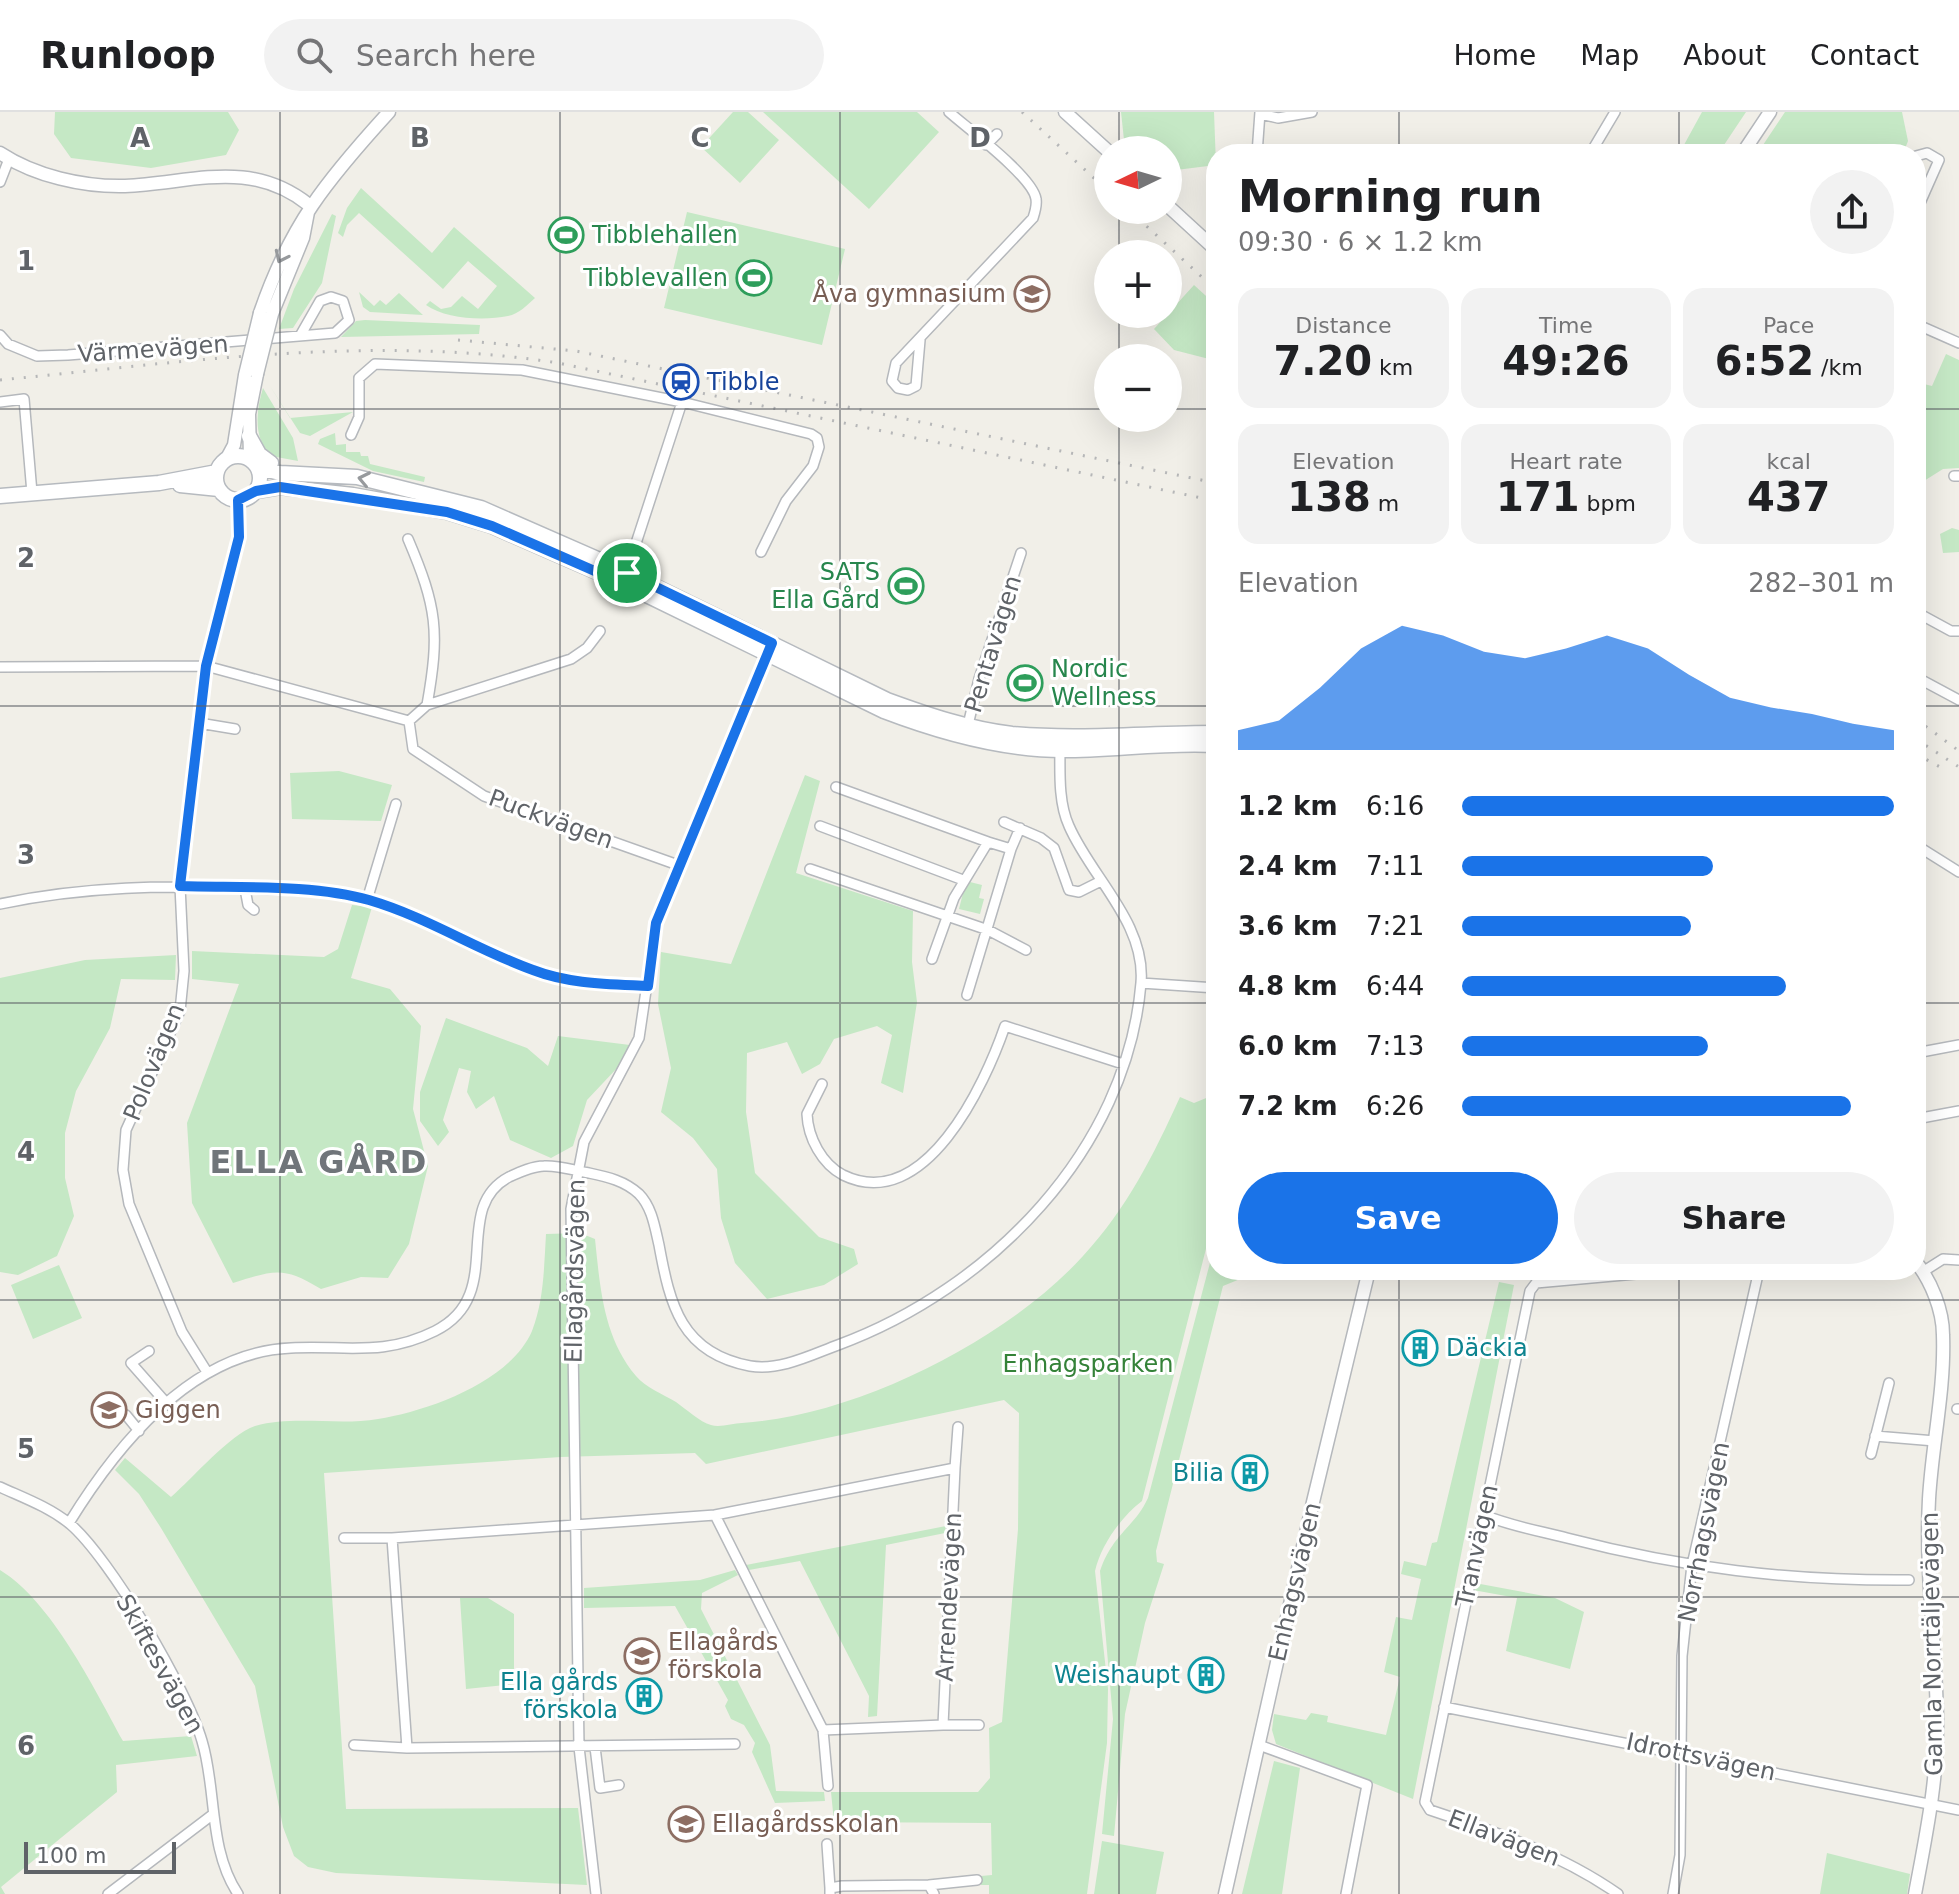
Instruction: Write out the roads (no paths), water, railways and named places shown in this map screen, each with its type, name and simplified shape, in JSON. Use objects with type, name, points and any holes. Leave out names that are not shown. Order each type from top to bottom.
[{"type":"main road","points":[[249,436],[259,454],[270,463],[481,508],[769,649],[966,731],[1060,744],[1206,745]]},
{"type":"main road","points":[[219,489],[217,472],[227,458],[239,455],[280,473],[330,474]]},
{"type":"main road","points":[[254,463],[261,476],[256,491]]},
{"type":"main road","points":[[0,496],[159,483],[217,472]]},
{"type":"main road","points":[[159,483],[219,489],[238,500],[256,491],[280,487],[447,512],[492,526],[625,578]]},
{"type":"main road","points":[[1060,744],[1206,734]]},
{"type":"street","points":[[227,458],[234,445],[266,314],[303,238],[309,205],[389,112]]},
{"type":"street","points":[[920,340],[916,386],[908,390],[898,388],[892,381],[896,363],[1033,218],[1036,207],[1037,199],[1026,181],[949,112]]},
{"type":"street","points":[[1065,112],[1094,138]]},
{"type":"street","points":[[1258,144],[1260,113],[1278,118],[1312,112]]},
{"type":"street","points":[[1596,144],[1615,112]]},
{"type":"street","points":[[1741,144],[1761,112]]},
{"type":"street","points":[[1749,144],[1770,112]]},
{"type":"street","points":[[986,145],[997,134]]},
{"type":"street","points":[[1926,153],[1939,160],[1926,189]]},
{"type":"street","points":[[0,182],[4,156],[72,182],[97,184],[136,185],[237,174],[284,186],[309,205]]},
{"type":"street","points":[[1182,219],[1206,241]]},
{"type":"street","name":"Värmevägen","points":[[0,335],[4,346],[37,356],[68,355],[300,336],[335,333],[349,316],[343,301],[331,297],[320,301],[300,336]]},
{"type":"street","points":[[1926,328],[1959,343]]},
{"type":"street","points":[[351,435],[359,417],[359,378],[375,364],[522,370],[682,402],[817,438],[819,447],[813,466],[786,501],[761,552]]},
{"type":"street","points":[[251,374],[249,436],[254,463]]},
{"type":"street","points":[[0,402],[24,399],[32,493]]},
{"type":"street","points":[[625,578],[682,402]]},
{"type":"street","name":"Polovägen","points":[[207,1372],[182,1332],[129,1204],[123,1170],[126,1130],[180,1011],[184,971],[180,886],[206,666],[240,523],[238,500]]},
{"type":"street","points":[[408,539],[434,607],[436,652],[427,705]]},
{"type":"street","name":"Pentavägen","points":[[966,731],[1021,553]]},
{"type":"street","points":[[1926,617],[1951,631],[1959,631]]},
{"type":"street","points":[[0,667],[206,666],[409,721],[427,705],[571,659],[587,648],[600,631]]},
{"type":"street","name":"Ellagårdsvägen","points":[[596,1894],[579,1747],[571,1209],[576,1171],[584,1142],[602,1104],[635,1050],[656,923],[769,649]]},
{"type":"street","points":[[1926,682],[1959,700]]},
{"type":"street","name":"Puckvägen","points":[[409,721],[413,749],[484,796],[678,865]]},
{"type":"street","points":[[199,723],[235,729]]},
{"type":"street","points":[[69,1523],[111,1460],[139,1431],[207,1372],[236,1358],[291,1348],[368,1351],[394,1347],[452,1322],[473,1290],[479,1220],[484,1202],[494,1188],[522,1171],[542,1165],[607,1176],[627,1185],[642,1197],[651,1214],[672,1306],[695,1340],[710,1352],[729,1360],[769,1367],[862,1336],[923,1305],[976,1270],[1014,1236],[1064,1174],[1111,1098],[1123,1064],[1141,983],[1135,945],[1122,914],[1069,827],[1063,808],[1060,744]]},
{"type":"street","points":[[836,787],[1011,849]]},
{"type":"street","points":[[367,900],[396,804]]},
{"type":"street","points":[[1004,822],[1054,848],[1062,879],[1069,890],[1079,892],[1101,881]]},
{"type":"street","points":[[820,826],[963,880]]},
{"type":"street","points":[[967,995],[1020,828]]},
{"type":"street","points":[[932,959],[963,880],[988,842]]},
{"type":"street","points":[[1926,851],[1959,872]]},
{"type":"street","points":[[810,869],[988,930],[1026,950]]},
{"type":"street","points":[[0,904],[57,892],[120,886],[245,889],[367,900],[430,922],[535,971],[566,979],[648,986]]},
{"type":"street","points":[[245,889],[248,905],[254,910]]},
{"type":"street","points":[[1141,983],[1206,987]]},
{"type":"street","points":[[822,1084],[807,1114],[816,1146],[836,1171],[850,1178],[885,1181],[914,1170],[942,1141],[980,1088],[1005,1026],[1123,1064]]},
{"type":"street","points":[[1926,1051],[1959,1045]]},
{"type":"street","points":[[1926,1117],[1959,1111]]},
{"type":"street","points":[[1926,1265],[1943,1259],[1959,1260]]},
{"type":"street","name":"Enhagsvägen","points":[[1225,1894],[1367,1280]]},
{"type":"street","name":"Tranvägen","points":[[1430,1810],[1425,1802],[1530,1291],[1536,1283],[1569,1280]]},
{"type":"street","name":"Norrhagsvägen","points":[[1673,1894],[1680,1855],[1682,1656],[1692,1565],[1757,1280]]},
{"type":"street","name":"Gamla Norrtäljevägen","points":[[1915,1894],[1933,1805],[1937,1719],[1929,1579],[1929,1500],[1943,1334],[1940,1313],[1926,1280]]},
{"type":"street","points":[[149,1351],[131,1363],[168,1405]]},
{"type":"street","points":[[1871,1454],[1889,1383]]},
{"type":"street","points":[[126,1415],[139,1431]]},
{"type":"street","name":"Arrendevägen","points":[[943,1725],[958,1427]]},
{"type":"street","points":[[1875,1436],[1935,1441]]},
{"type":"street","points":[[344,1538],[392,1538],[715,1515],[955,1468]]},
{"type":"street","name":"Skiftesvägen","points":[[0,1487],[46,1508],[69,1523],[87,1541],[144,1625],[187,1702],[203,1742],[212,1815],[238,1894]]},
{"type":"street","points":[[715,1515],[823,1730],[828,1786]]},
{"type":"street","points":[[1484,1515],[1615,1550],[1692,1565],[1793,1579],[1909,1580]]},
{"type":"street","points":[[392,1538],[407,1748]]},
{"type":"street","name":"Idrottsvägen","points":[[1444,1707],[1959,1810]]},
{"type":"street","points":[[823,1730],[979,1725]]},
{"type":"street","points":[[354,1745],[407,1748],[735,1744]]},
{"type":"street","points":[[1259,1745],[1367,1785],[1346,1894]]},
{"type":"street","points":[[595,1747],[600,1788],[619,1785]]},
{"type":"street","name":"Ellavägen","points":[[1430,1810],[1511,1837],[1586,1872],[1618,1894]]},
{"type":"street","points":[[108,1894],[212,1815]]},
{"type":"street","points":[[827,1844],[830,1891],[932,1889],[977,1880]]},
{"type":"railway","points":[[1022,112],[1094,178]]},
{"type":"railway","points":[[1144,224],[1206,281]]},
{"type":"railway","points":[[458,340],[576,351],[1206,481]]},
{"type":"railway","points":[[0,380],[279,354],[419,351],[489,355],[558,363],[1206,499]]},
{"type":"railway","points":[[1926,726],[1959,751]]},
{"type":"railway","points":[[1926,746],[1959,767]]},
{"type":"railway","points":[[1926,759],[1942,768]]},
{"type":"place","name":"Tibblehallen","points":[[566,235]]},
{"type":"place","name":"Tibblevallen","points":[[754,278]]},
{"type":"place","name":"Åva gymnasium","points":[[1032,294]]},
{"type":"place","name":"Tibble","points":[[681,382]]},
{"type":"place","name":"SATS Ella Gård","points":[[906,586]]},
{"type":"place","name":"Nordic Wellness","points":[[1025,683]]},
{"type":"place","name":"Däckia","points":[[1420,1348]]},
{"type":"place","name":"Giggen","points":[[109,1410]]},
{"type":"place","name":"Bilia","points":[[1250,1473]]},
{"type":"place","name":"Ellagårds förskola","points":[[642,1656]]},
{"type":"place","name":"Weishaupt","points":[[1206,1675]]},
{"type":"place","name":"Ella gårds förskola","points":[[644,1696]]},
{"type":"place","name":"Ellagårdsskolan","points":[[686,1824]]},
{"type":"district","name":"ELLA GÅRD","points":[[319,1162]]},
{"type":"park label","name":"Enhagsparken","points":[[1088,1364]]}]
